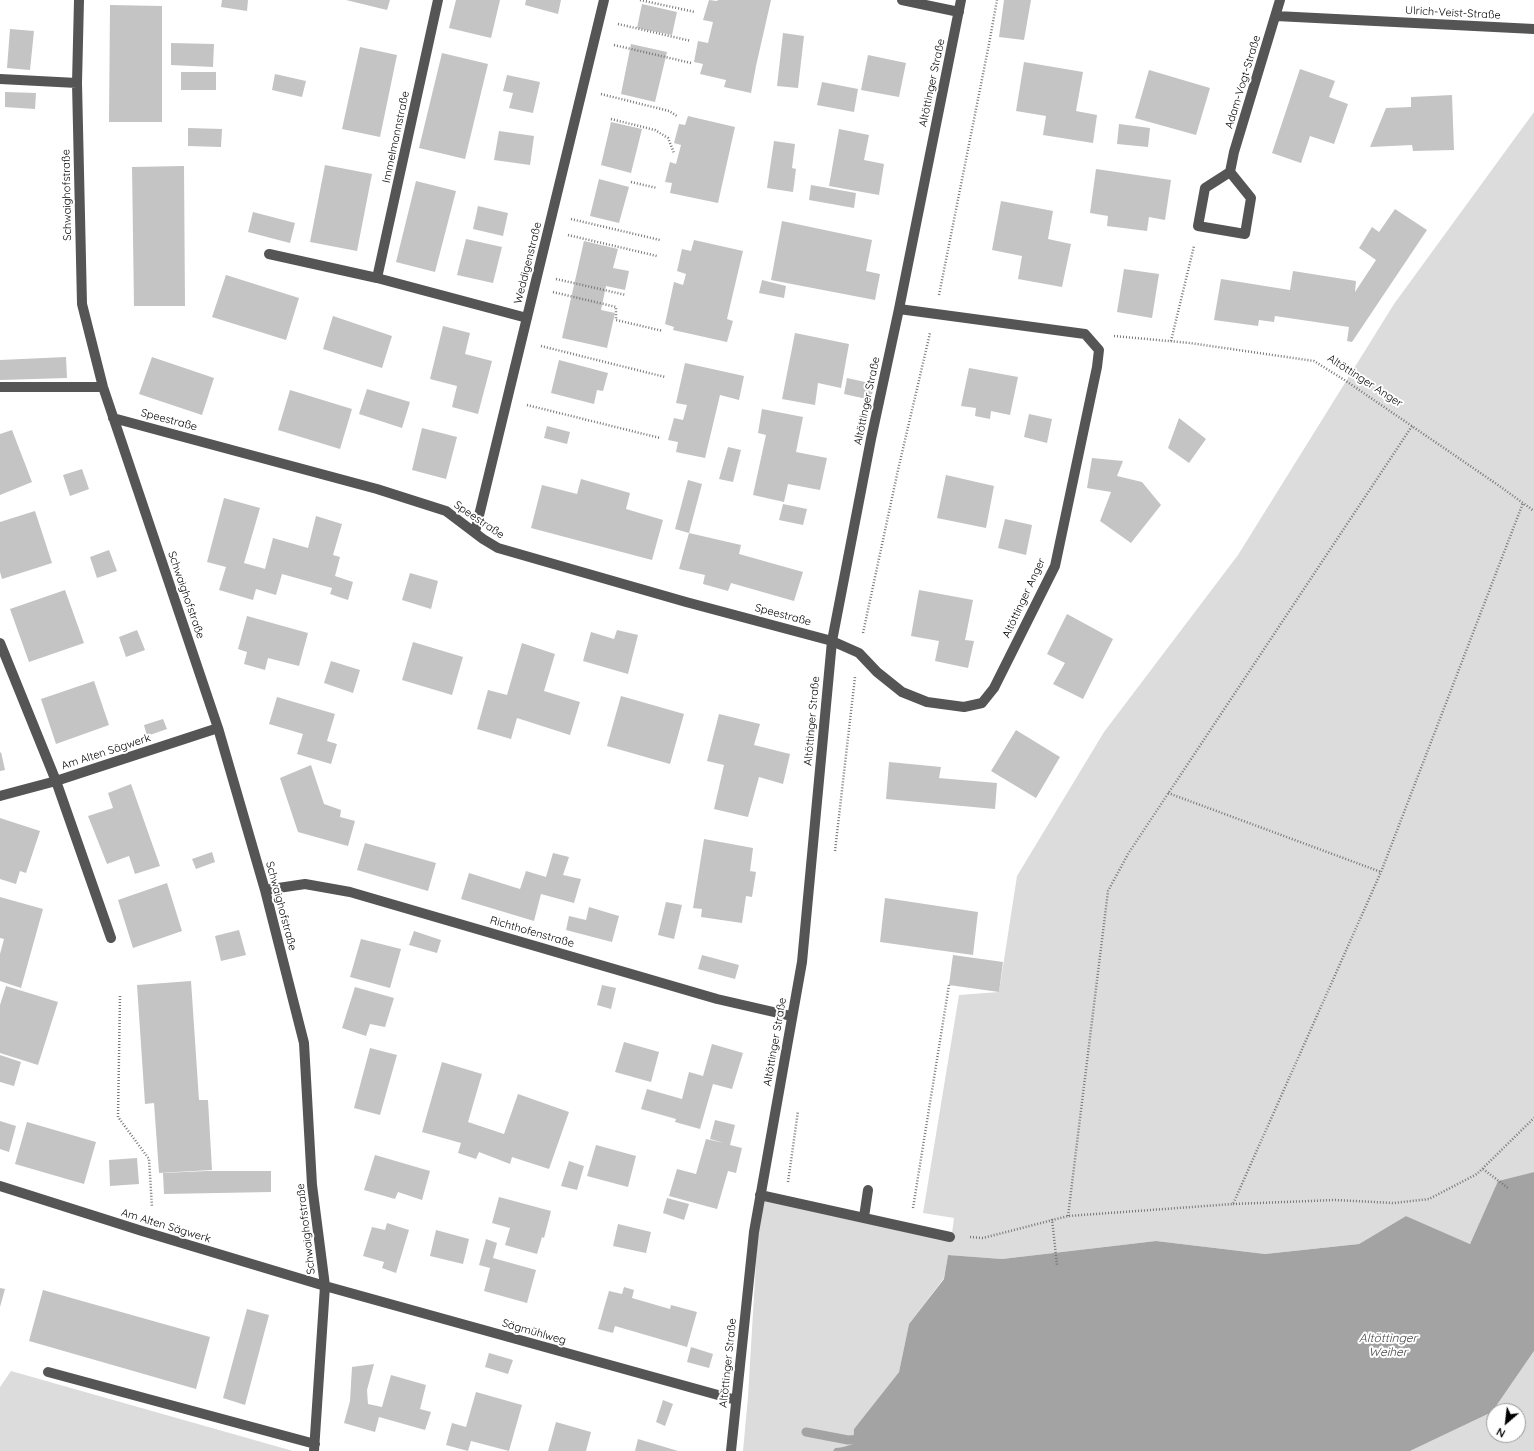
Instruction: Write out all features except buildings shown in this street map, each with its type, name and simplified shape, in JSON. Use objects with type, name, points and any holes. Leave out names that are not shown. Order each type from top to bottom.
[{"type":"street","name":"Schwaighofstraße","points":[[79,0],[77,83],[82,304],[103,387],[218,728],[265,890],[304,1043],[312,1185],[325,1286],[315,1447]]},
{"type":"street","name":"Immelmannstraße","points":[[377,278],[438,0]]},
{"type":"street","name":"Weddigenstraße","points":[[475,532],[604,0]]},
{"type":"street","points":[[902,0],[958,12]]},
{"type":"street","name":"Altöttinger Straße","points":[[731,1451],[754,1232],[791,1016],[802,962],[832,641],[871,439],[961,0]]},
{"type":"street","name":"Adam-Vogt-Straße","points":[[1230,172],[1234,152],[1280,0]]},
{"type":"street","name":"Ulrich-Veist-Straße","points":[[1276,16],[1534,29]]},
{"type":"street","points":[[0,79],[77,83]]},
{"type":"street","points":[[1230,172],[1250,198],[1245,234],[1198,226],[1205,188],[1230,172]]},
{"type":"street","points":[[269,254],[377,278],[527,318]]},
{"type":"street","points":[[899,308],[1085,334]]},
{"type":"street","name":"Altöttinger Anger","points":[[832,641],[859,653],[877,672],[902,692],[927,702],[964,707],[982,703],[994,688],[1054,566],[1097,367],[1099,350],[1085,334]]},
{"type":"street","points":[[0,387],[103,387]]},
{"type":"street","name":"Speestraße","points":[[113,418],[316,472],[432,506],[446,511],[483,539],[498,548],[686,602],[832,641]]},
{"type":"street","points":[[0,643],[56,781],[111,938]]},
{"type":"street","name":"Am Alten Sägwerk","points":[[0,796],[56,781],[218,728]]},
{"type":"street","name":"Richthofenstraße","points":[[265,890],[305,884],[350,892],[717,999],[791,1016]]},
{"type":"street","name":"Am Alten Sägwerk","points":[[0,1186],[134,1229],[325,1286]]},
{"type":"street","points":[[864,1217],[868,1190]]},
{"type":"street","points":[[760,1195],[950,1237]]},
{"type":"street","name":"Sägmühlweg","points":[[325,1286],[736,1400]]},
{"type":"street","points":[[48,1372],[315,1447]]},
{"type":"path","points":[[640,0],[695,12]]},
{"type":"path","points":[[834,855],[852,695],[859,653],[898,470],[935,314],[997,0]]},
{"type":"path","points":[[635,28],[691,41]]},
{"type":"path","points":[[632,49],[691,63]]},
{"type":"path","points":[[617,98],[669,111],[677,116]]},
{"type":"path","points":[[611,119],[655,130],[668,138],[674,153]]},
{"type":"path","points":[[631,182],[657,188]]},
{"type":"path","points":[[589,223],[660,240]]},
{"type":"path","points":[[1171,341],[1198,226]]},
{"type":"path","points":[[584,239],[657,256]]},
{"type":"path","points":[[556,279],[626,295]]},
{"type":"path","points":[[552,292],[616,307],[616,320],[663,331]]},
{"type":"path","name":"Altöttinger Anger","points":[[1085,334],[1171,341],[1314,362],[1346,381],[1498,484],[1534,511]]},
{"type":"path","points":[[541,346],[665,377]]},
{"type":"path","points":[[530,406],[660,438]]},
{"type":"path","points":[[1068,1216],[1108,891],[1128,854],[1412,426]]},
{"type":"path","points":[[1233,1204],[1381,872],[1523,503]]},
{"type":"path","points":[[1168,793],[1381,872]]},
{"type":"path","points":[[909,1228],[949,985]]},
{"type":"path","points":[[120,996],[118,1117],[149,1159],[152,1207]]},
{"type":"path","points":[[950,1237],[983,1238],[1068,1216],[1233,1204],[1335,1200],[1394,1203],[1429,1199],[1477,1174],[1534,1118]]},
{"type":"path","points":[[1482,1169],[1508,1188]]},
{"type":"path","points":[[1052,1219],[1057,1265]]},
{"type":"shaded area","points":[[1534,112],[1534,1172],[1498,1181],[1470,1244],[1406,1216],[1359,1244],[1265,1254],[1156,1241],[1002,1259],[948,1255],[944,1278],[909,1324],[899,1372],[854,1429],[853,1444],[835,1448],[833,1451],[743,1451],[748,1397],[760,1195],[951,1241],[954,1218],[923,1213],[959,995],[999,992],[1017,876],[1104,732],[1238,555],[1394,304]]},
{"type":"shaded area","points":[[1534,1351],[1534,1451],[1410,1451],[1486,1415],[1486,1443],[1526,1443],[1526,1403],[1498,1403]]},
{"type":"shaded area","points":[[11,1371],[293,1451],[0,1451],[0,1387]]},
{"type":"water","name":"Altöttinger Weiher","points":[[1534,1172],[1534,1351],[1498,1403],[1486,1403],[1486,1415],[1410,1451],[833,1451],[835,1448],[853,1444],[854,1429],[899,1372],[909,1324],[944,1279],[948,1255],[1002,1259],[1156,1241],[1265,1254],[1359,1244],[1406,1216],[1470,1244],[1498,1181]]},
{"type":"waterway","points":[[806,1432],[848,1440],[865,1439]]}]
